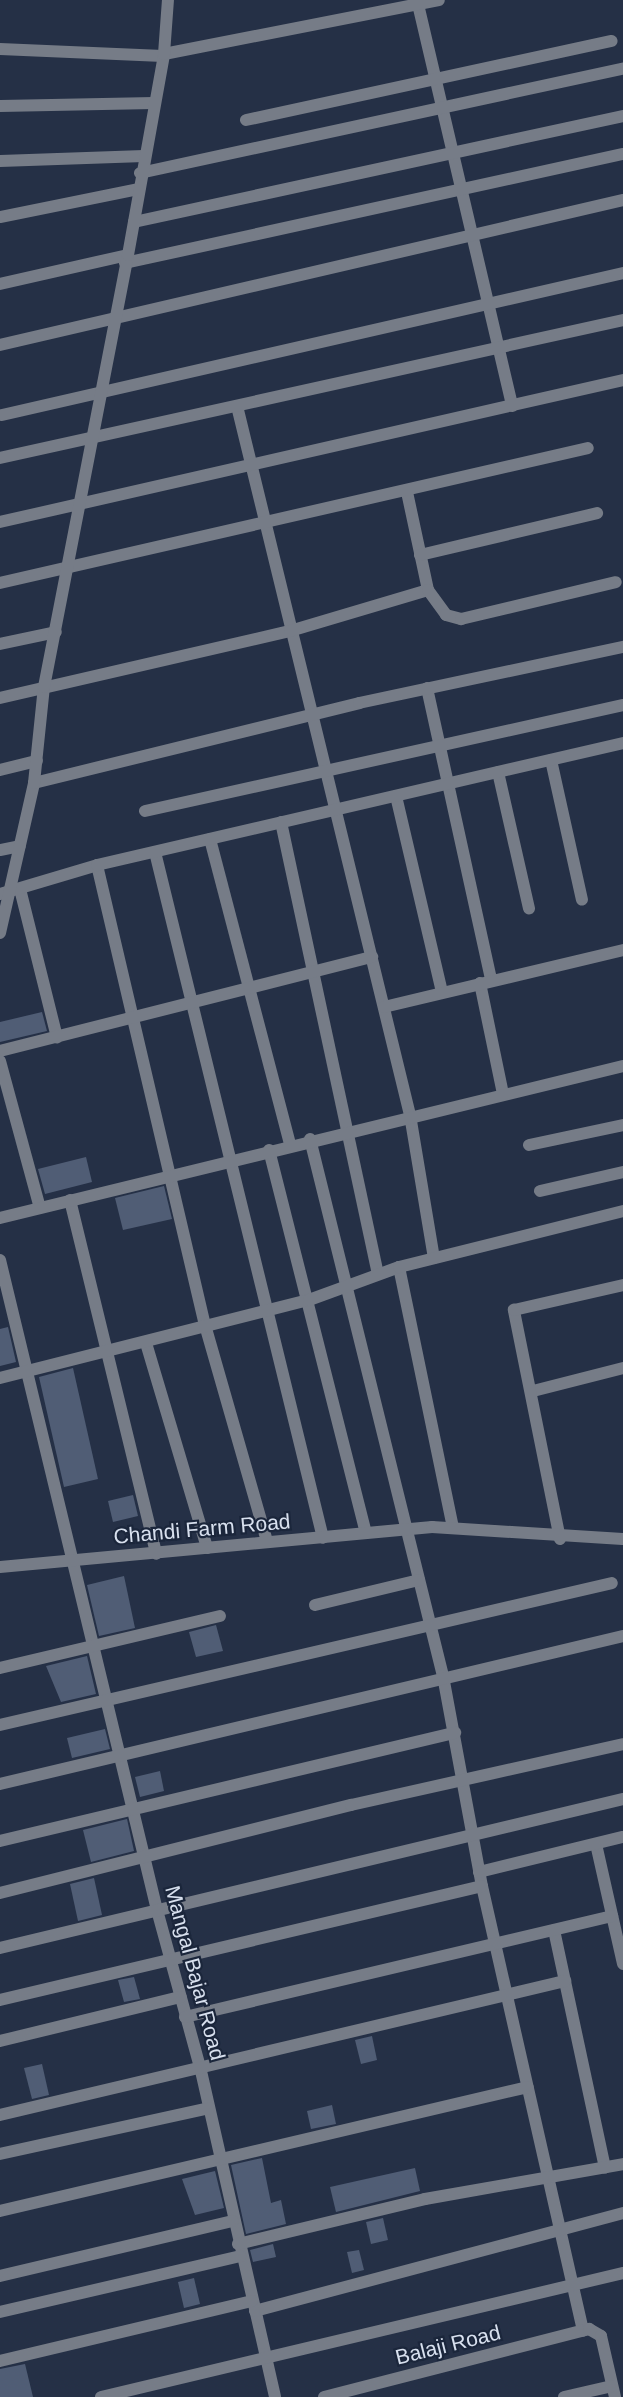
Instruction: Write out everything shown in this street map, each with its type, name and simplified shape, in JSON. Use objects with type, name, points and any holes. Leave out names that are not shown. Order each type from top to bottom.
[{"type":"street","points":[[0,933],[34,783],[44,687],[69,568],[111,319],[134,222],[140,173],[164,55],[168,0]]},
{"type":"street","points":[[0,49],[164,55],[418,2],[439,0]]},
{"type":"street","points":[[418,2],[490,299],[512,406]]},
{"type":"street","points":[[246,120],[612,41]]},
{"type":"street","points":[[140,173],[444,111],[623,69]]},
{"type":"street","points":[[0,106],[154,103]]},
{"type":"street","points":[[134,222],[455,155],[623,116]]},
{"type":"street","points":[[0,284],[126,260],[623,154]]},
{"type":"street","points":[[0,161],[144,156]]},
{"type":"street","points":[[0,217],[139,189]]},
{"type":"street","points":[[0,345],[623,200]]},
{"type":"street","points":[[2,415],[490,299],[623,273]]},
{"type":"street","points":[[0,458],[623,320]]},
{"type":"street","points":[[0,522],[246,462],[512,406],[623,380]]},
{"type":"street","points":[[237,406],[246,462],[265,525],[290,631],[338,809],[410,1115],[434,1258]]},
{"type":"street","points":[[0,583],[265,525],[588,448]]},
{"type":"street","points":[[407,492],[428,590],[446,615],[460,619],[616,582]]},
{"type":"street","points":[[420,555],[597,513]]},
{"type":"street","points":[[0,698],[290,631],[428,590]]},
{"type":"street","points":[[0,644],[56,632]]},
{"type":"street","points":[[34,783],[313,714],[623,647]]},
{"type":"street","points":[[427,688],[448,784],[485,981],[503,1094]]},
{"type":"street","points":[[145,811],[623,705]]},
{"type":"street","points":[[9,892],[97,865],[623,743]]},
{"type":"street","points":[[550,760],[582,900]]},
{"type":"street","points":[[0,770],[37,761]]},
{"type":"street","points":[[498,772],[528,909]]},
{"type":"street","points":[[396,796],[442,992]]},
{"type":"street","points":[[281,822],[316,970],[378,1273]]},
{"type":"street","points":[[210,839],[290,1144]]},
{"type":"street","points":[[0,850],[20,846]]},
{"type":"street","points":[[155,852],[322,1538]]},
{"type":"street","points":[[97,865],[130,1018],[205,1325],[267,1541]]},
{"type":"street","points":[[9,892],[57,1037]]},
{"type":"street","points":[[384,1007],[485,981],[623,950]]},
{"type":"street","points":[[0,1051],[372,957]]},
{"type":"street","points":[[0,1061],[40,1208]]},
{"type":"street","points":[[0,1218],[350,1129],[623,1066]]},
{"type":"street","points":[[529,1144],[623,1125]]},
{"type":"street","points":[[310,1139],[443,1676],[464,1780],[479,1872],[583,2331],[601,2336],[614,2391],[564,2397]]},
{"type":"street","points":[[269,1150],[309,1300],[366,1533]]},
{"type":"street","points":[[540,1191],[623,1172]]},
{"type":"street","points":[[70,1200],[156,1554]]},
{"type":"street","points":[[0,1378],[107,1353],[205,1325],[309,1300],[347,1284],[399,1267],[623,1211]]},
{"type":"street","name":"Mangal Bajar Road","points":[[0,1260],[123,1754],[157,1910],[201,2071],[233,2221],[275,2397]]},
{"type":"street","points":[[399,1267],[453,1527]]},
{"type":"street","points":[[560,1539],[533,1390],[514,1310],[623,1285]]},
{"type":"street","points":[[146,1343],[207,1548]]},
{"type":"street","points":[[533,1390],[623,1368]]},
{"type":"street","name":"Chandi Farm Road","points":[[0,1567],[407,1529],[453,1527],[560,1539],[623,1539]]},
{"type":"street","points":[[315,1605],[419,1580]]},
{"type":"street","points":[[0,1725],[612,1583]]},
{"type":"street","points":[[0,1668],[220,1616]]},
{"type":"street","points":[[0,1784],[443,1676],[623,1636]]},
{"type":"street","points":[[0,1841],[455,1733]]},
{"type":"street","points":[[0,1893],[145,1856],[623,1744]]},
{"type":"street","points":[[0,1948],[623,1799]]},
{"type":"street","points":[[479,1872],[623,1837]]},
{"type":"street","points":[[596,1844],[620,1942],[623,1964]]},
{"type":"street","points":[[0,2000],[482,1886]]},
{"type":"street","points":[[185,2017],[612,1916]]},
{"type":"street","points":[[554,1930],[605,2168]]},
{"type":"street","points":[[0,2115],[201,2071],[508,1993],[565,1981]]},
{"type":"street","points":[[0,2042],[180,1997]]},
{"type":"street","points":[[0,2211],[221,2162],[528,2087]]},
{"type":"street","points":[[0,2154],[209,2108]]},
{"type":"street","points":[[0,2312],[425,2199],[623,2164]]},
{"type":"street","points":[[0,2361],[254,2306],[623,2213]]},
{"type":"street","points":[[0,2276],[233,2221]]},
{"type":"street","points":[[101,2397],[267,2361],[623,2273]]},
{"type":"street","name":"Balaji Road","points":[[324,2397],[583,2331]]},
{"type":"building","points":[[42,1012],[47,1031],[0,1042],[0,1022]]},
{"type":"building","points":[[86,1157],[92,1182],[45,1194],[38,1169]]},
{"type":"building","points":[[164,1186],[172,1219],[123,1230],[115,1198]]},
{"type":"building","points":[[8,1327],[16,1362],[0,1366],[0,1329]]},
{"type":"building","points":[[73,1368],[98,1479],[64,1487],[39,1377]]},
{"type":"building","points":[[133,1495],[138,1516],[113,1522],[108,1501]]},
{"type":"building","points":[[124,1576],[135,1628],[99,1636],[87,1585]]},
{"type":"building","points":[[216,1625],[223,1651],[196,1657],[189,1632]]},
{"type":"building","points":[[87,1656],[96,1694],[61,1702],[46,1666]]},
{"type":"building","points":[[105,1729],[110,1749],[72,1758],[67,1738]]},
{"type":"building","points":[[160,1771],[164,1791],[140,1797],[135,1777]]},
{"type":"building","points":[[127,1819],[134,1851],[91,1862],[83,1830]]},
{"type":"building","points":[[94,1878],[102,1915],[78,1921],[70,1884]]},
{"type":"building","points":[[134,1977],[140,1999],[124,2002],[118,1980]]},
{"type":"building","points":[[372,2036],[377,2060],[361,2064],[355,2040]]},
{"type":"building","points":[[42,2064],[49,2095],[32,2099],[24,2068]]},
{"type":"building","points":[[332,2105],[336,2124],[311,2129],[307,2111]]},
{"type":"building","points":[[262,2158],[271,2203],[281,2200],[286,2224],[246,2234],[231,2165]]},
{"type":"building","points":[[415,2168],[420,2191],[336,2212],[330,2187]]},
{"type":"building","points":[[215,2171],[224,2208],[195,2215],[182,2179]]},
{"type":"building","points":[[383,2218],[388,2240],[371,2244],[366,2222]]},
{"type":"building","points":[[273,2244],[276,2257],[253,2262],[250,2250]]},
{"type":"building","points":[[359,2250],[364,2270],[352,2273],[347,2252]]},
{"type":"building","points":[[194,2278],[200,2304],[184,2308],[178,2282]]},
{"type":"building","points":[[25,2364],[33,2397],[0,2397],[0,2369]]}]
